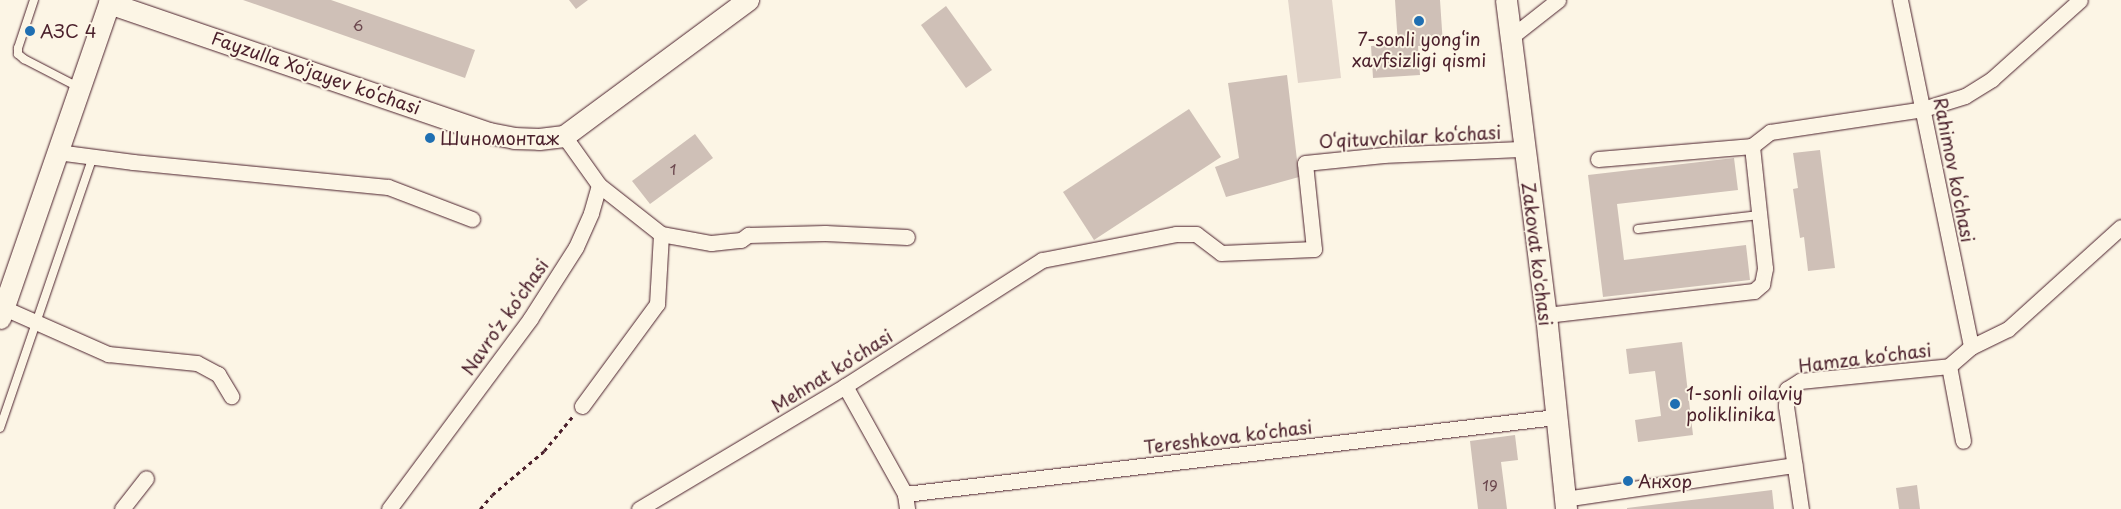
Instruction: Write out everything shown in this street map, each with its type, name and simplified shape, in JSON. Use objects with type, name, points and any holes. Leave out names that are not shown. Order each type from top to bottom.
[{"type":"main road","points":[[564,136],[748,0]]},
{"type":"main road","name":"Zakovat ko'chasi","points":[[1506,0],[1546,316],[1565,504]]},
{"type":"main road","points":[[2,313],[110,1]]},
{"type":"main road","name":"Fayzulla Xo‘jayev ko‘chasi","points":[[110,1],[489,133],[526,139],[564,136]]},
{"type":"street","points":[[1511,37],[1558,0]]},
{"type":"street","name":"Rahimov ko‘chasi","points":[[1900,0],[1971,347]]},
{"type":"street","points":[[1598,159],[1752,146],[1770,132],[1923,108],[1965,96],[1992,79],[2080,0]]},
{"type":"street","points":[[564,136],[600,185],[661,234],[711,243],[742,240],[748,235],[825,233],[907,237]]},
{"type":"street","points":[[1546,316],[1754,291],[1762,284],[1765,268],[1752,146]]},
{"type":"street","name":"O‘qituvchilar ko‘chasi","points":[[1042,260],[1176,234],[1196,234],[1221,253],[1314,249],[1305,163],[1384,154],[1524,149]]},
{"type":"street","points":[[57,152],[133,162],[388,187],[472,219]]},
{"type":"street","name":"Navro‘z ko‘chasi","points":[[388,509],[530,319],[576,248],[592,213],[600,185]]},
{"type":"street","name":"Hamza ko‘chasi","points":[[1802,509],[1786,406],[1787,389],[1800,382],[1948,366],[1971,347],[2008,329],[2121,227]]},
{"type":"street","points":[[582,406],[657,304],[661,234]]},
{"type":"street","name":"Mehnat ko‘chasi","points":[[640,509],[845,386],[1042,260]]},
{"type":"street","points":[[2,313],[36,322],[108,354],[197,363],[218,374],[231,396]]},
{"type":"street","name":"Hamza ko‘chasi","points":[[1948,366],[1963,441]]},
{"type":"street","points":[[845,386],[906,501]]},
{"type":"street","name":"Tereshkova ko‘chasi","points":[[906,501],[1556,417]]},
{"type":"street","points":[[1565,504],[1795,464]]},
{"type":"street","points":[[122,509],[146,478]]},
{"type":"lane","points":[[34,0],[18,48],[18,54],[80,88]]},
{"type":"lane","points":[[0,428],[93,156]]},
{"type":"lane","points":[[1638,229],[1760,215]]},
{"type":"path","points":[[480,509],[492,495],[544,451],[582,406]]},
{"type":"shaded area","points":[[1288,0],[1332,0],[1341,78],[1298,83]]},
{"type":"building","points":[[243,0],[331,0],[475,50],[465,78]]},
{"type":"building","points":[[569,0],[588,0],[576,9]]},
{"type":"building","points":[[1395,0],[1440,0],[1443,45],[1418,46],[1420,75],[1373,78],[1371,46],[1398,45]]},
{"type":"building","points":[[946,6],[992,70],[966,88],[921,25]]},
{"type":"building","points":[[1287,75],[1299,177],[1226,197],[1215,167],[1239,158],[1228,83]]},
{"type":"building","points":[[1189,109],[1221,157],[1094,240],[1063,192]]},
{"type":"building","points":[[695,134],[713,158],[650,204],[632,181]]},
{"type":"building","points":[[1820,150],[1835,268],[1808,271],[1804,237],[1800,238],[1793,189],[1798,188],[1793,153]]},
{"type":"building","points":[[1734,158],[1738,190],[1617,204],[1624,260],[1746,245],[1750,280],[1603,297],[1588,175]]},
{"type":"building","points":[[1682,342],[1693,435],[1638,442],[1635,420],[1661,416],[1655,371],[1629,374],[1626,349]]},
{"type":"building","points":[[1515,435],[1518,460],[1501,462],[1507,509],[1478,509],[1470,441]]},
{"type":"building","points":[[1917,485],[1920,509],[1899,509],[1896,488]]},
{"type":"building","points":[[1772,490],[1774,509],[1627,509],[1627,508]]},
{"type":"place","name":"7-sonli yong‘in xavfsizligi qismi","points":[[1419,21]]},
{"type":"place","name":"АЗС 4","points":[[30,31]]},
{"type":"place","name":"Шиномонтаж","points":[[430,138]]},
{"type":"place","name":"1-sonli oilaviy poliklinika","points":[[1675,404]]},
{"type":"place","name":"Анхор","points":[[1628,481]]}]
